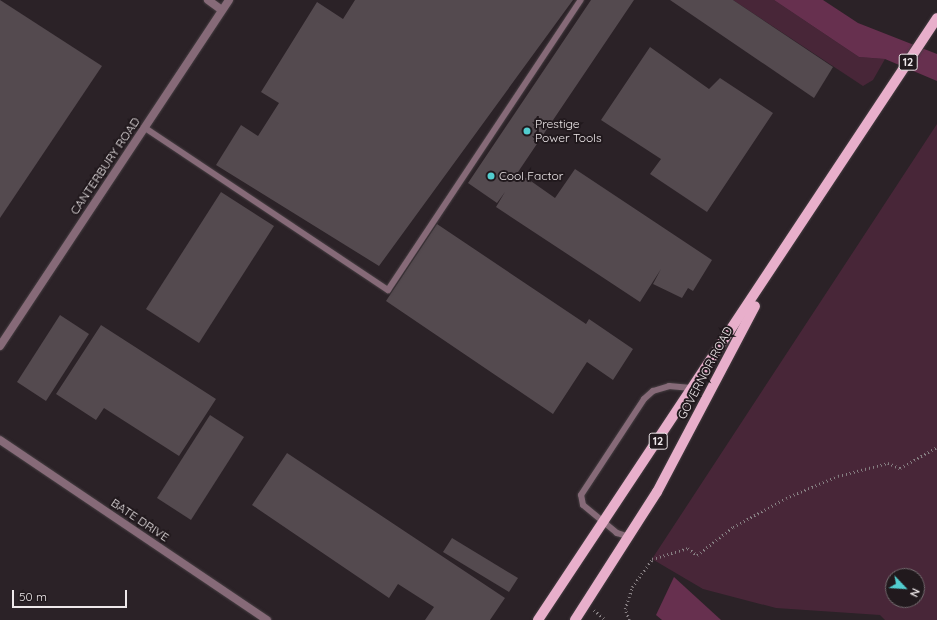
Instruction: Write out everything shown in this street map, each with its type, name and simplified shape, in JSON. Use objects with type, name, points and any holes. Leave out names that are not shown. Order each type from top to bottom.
[{"type":"main road","name":"GOVERNOR ROAD","points":[[538,620],[892,90],[937,18]]},
{"type":"main road","name":"GOVERNOR ROAD","points":[[574,620],[630,537],[778,262]]},
{"type":"street","points":[[208,0],[222,10]]},
{"type":"street","name":"CANTERBURY ROAD","points":[[0,346],[229,0]]},
{"type":"street","name":"BATE DRIVE","points":[[0,440],[267,620]]},
{"type":"lane","points":[[145,128],[388,290],[580,0]]},
{"type":"lane","name":"GOVERNOR ROAD","points":[[630,537],[603,523],[583,505],[581,495],[644,399],[654,391],[669,386],[694,388]]},
{"type":"path","points":[[628,620],[625,608],[632,587],[652,559],[688,548],[696,555],[734,527],[786,498],[838,476],[888,463],[900,468],[937,447]]},
{"type":"shaded area","points":[[733,0],[774,0],[859,57],[885,59],[873,80],[863,86]]},
{"type":"shaded area","points":[[774,0],[823,0],[858,23],[937,54],[937,81],[885,59],[859,57]]},
{"type":"shaded area","points":[[937,124],[937,620],[885,620],[880,615],[776,608],[703,589],[652,559]]},
{"type":"shaded area","points":[[674,577],[721,620],[662,620],[656,615]]},
{"type":"building","points":[[0,0],[102,66],[0,218]]},
{"type":"building","points":[[355,0],[573,0],[379,266],[216,165],[241,125],[258,136],[279,103],[261,92],[317,2],[343,19]]},
{"type":"building","points":[[591,0],[634,0],[518,172],[555,198],[575,169],[712,260],[693,291],[688,288],[682,298],[653,284],[661,269],[640,302],[496,207],[505,192],[497,203],[468,183]]},
{"type":"building","points":[[670,0],[733,0],[833,67],[814,98]]},
{"type":"building","points":[[650,47],[709,89],[720,78],[773,113],[707,212],[650,174],[661,159],[601,120]]},
{"type":"building","points":[[221,192],[274,226],[199,343],[146,309]]},
{"type":"building","points":[[437,224],[586,324],[589,319],[633,349],[613,380],[587,362],[553,414],[386,301]]},
{"type":"building","points":[[60,315],[89,334],[46,401],[17,382]]},
{"type":"building","points":[[101,325],[216,399],[179,456],[104,408],[96,420],[56,394]]},
{"type":"building","points":[[210,415],[244,437],[191,520],[157,498]]},
{"type":"building","points":[[287,453],[505,598],[490,620],[425,620],[434,607],[398,584],[389,598],[252,505]]},
{"type":"building","points":[[452,538],[518,578],[509,592],[443,552]]},
{"type":"place","name":"Prestige Power Tools","points":[[527,131]]},
{"type":"place","name":"Cool Factor","points":[[491,176]]}]
